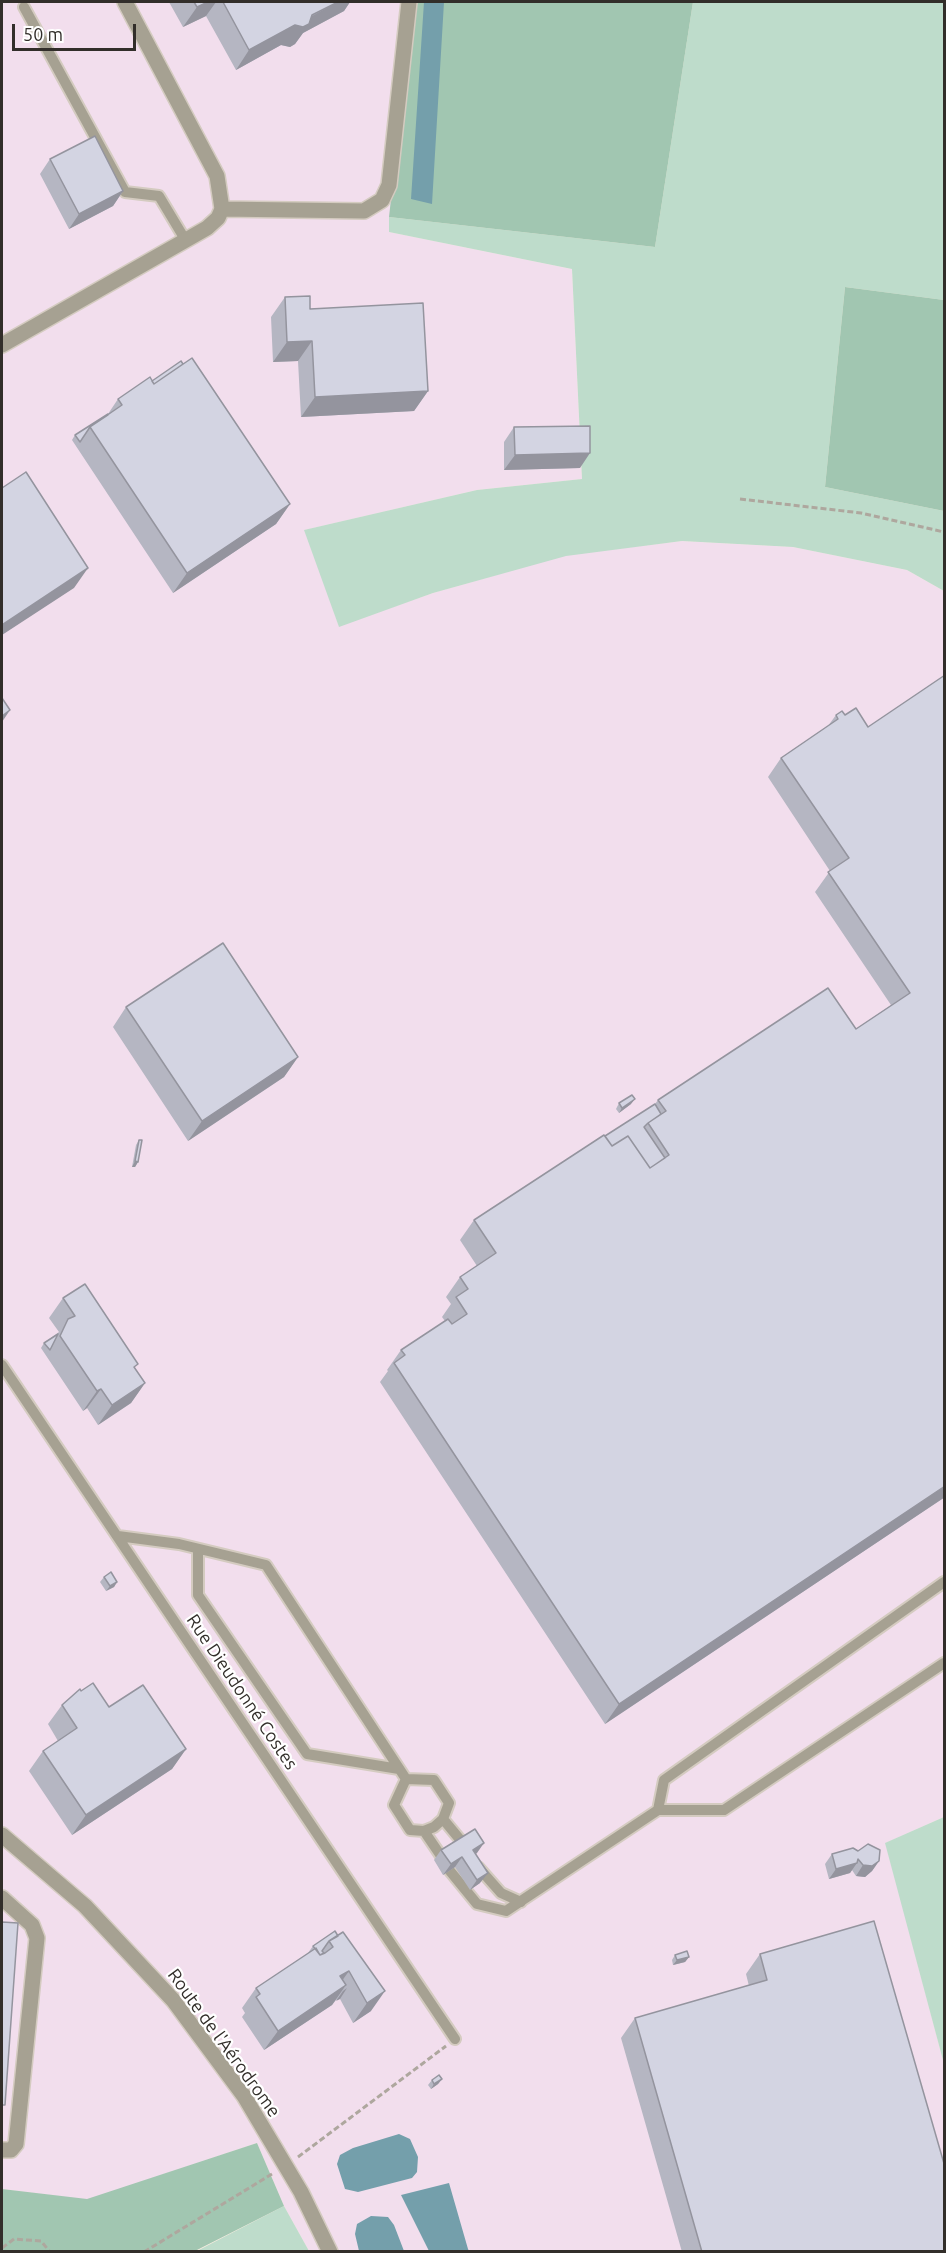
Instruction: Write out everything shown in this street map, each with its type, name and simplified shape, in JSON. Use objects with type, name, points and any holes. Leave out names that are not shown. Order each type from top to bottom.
[{"type":"street","points":[[2,345],[186,241],[207,228],[218,218],[222,209],[217,177],[125,2]]},
{"type":"street","points":[[222,209],[364,211],[382,200],[389,185],[410,2]]},
{"type":"street","name":"Route de l'Aérodrome","points":[[2,1834],[85,1905],[173,2000],[244,2096],[286,2165],[330,2252]]},
{"type":"street","points":[[2,1898],[32,1925],[37,1938],[16,2144],[11,2150],[2,2150]]},
{"type":"lane","points":[[24,7],[125,192],[159,196],[186,241]]},
{"type":"lane","name":"Rue Dieudonné Costes","points":[[2,1365],[455,2039]]},
{"type":"lane","points":[[118,1536],[198,1549],[266,1565],[403,1774],[394,1805],[410,1830],[424,1831],[434,1827],[443,1819],[449,1803],[434,1780],[403,1774],[306,1754],[198,1595],[198,1549]]},
{"type":"lane","points":[[658,1810],[664,1780],[945,1582]]},
{"type":"lane","points":[[450,1870],[477,1904],[506,1911],[658,1810],[724,1810],[945,1663]]},
{"type":"lane","points":[[443,1819],[462,1842]]},
{"type":"lane","points":[[424,1831],[441,1856]]},
{"type":"lane","points":[[471,1857],[501,1893],[521,1902]]},
{"type":"path","points":[[740,498],[861,513],[945,532]]},
{"type":"path","points":[[144,2252],[286,2165],[455,2039]]},
{"type":"path","points":[[2,2248],[14,2239],[41,2241],[50,2252]]},
{"type":"shaded area","points":[[2,2],[413,2],[389,232],[572,269],[582,479],[477,490],[305,530],[339,626],[433,593],[566,555],[682,541],[793,547],[907,570],[944,591],[944,1817],[886,1843],[944,2064],[944,2251],[309,2251],[284,2206],[257,2143],[87,2200],[2,2189]]},
{"type":"green space","points":[[413,2],[693,2],[655,247],[389,217]]},
{"type":"green space","points":[[693,2],[944,2],[944,300],[845,287],[825,487],[944,511],[944,591],[907,570],[793,547],[682,541],[566,556],[433,593],[339,627],[304,530],[477,490],[582,479],[572,269],[389,232],[389,217],[655,247]]},
{"type":"green space","points":[[845,287],[944,300],[944,511],[825,487]]},
{"type":"green space","points":[[944,1817],[944,2064],[885,1843]]},
{"type":"green space","points":[[257,2143],[284,2206],[195,2251],[2,2252],[2,2189],[87,2199]]},
{"type":"green space","points":[[284,2206],[309,2251],[195,2252]]},
{"type":"water","points":[[424,2],[444,2],[432,204],[411,199]]},
{"type":"water","points":[[399,2134],[410,2139],[418,2157],[417,2172],[412,2178],[358,2192],[345,2189],[337,2164],[340,2155],[353,2148]]},
{"type":"water","points":[[449,2183],[469,2251],[429,2251],[401,2195]]},
{"type":"water","points":[[371,2216],[388,2217],[394,2225],[404,2251],[359,2251],[355,2234],[357,2224]]},
{"type":"building","points":[[194,2],[208,2],[197,7]]},
{"type":"building","points":[[223,2],[338,2],[312,15],[309,24],[303,27],[295,25],[249,50]]},
{"type":"building","points":[[95,136],[123,191],[79,214],[50,159]]},
{"type":"building","points":[[310,296],[310,309],[423,303],[428,391],[315,397],[312,341],[287,342],[285,297]]},
{"type":"building","points":[[192,358],[290,504],[187,573],[90,427],[122,405],[118,399],[150,377],[154,384]]},
{"type":"building","points":[[181,361],[183,364],[154,384],[152,381]]},
{"type":"building","points":[[108,414],[90,427],[80,442],[75,435]]},
{"type":"building","points":[[590,426],[590,453],[515,455],[514,427]]},
{"type":"building","points":[[26,472],[88,568],[2,625],[2,488]]},
{"type":"building","points":[[945,675],[945,1486],[619,1704],[394,1363],[405,1355],[401,1350],[448,1319],[452,1324],[467,1314],[456,1297],[468,1289],[460,1277],[496,1253],[474,1220],[604,1135],[612,1146],[628,1136],[650,1168],[669,1155],[648,1123],[666,1111],[658,1100],[828,988],[856,1029],[910,993],[828,872],[849,858],[781,758],[838,719],[836,715],[842,711],[845,715],[856,708],[868,727]]},
{"type":"building","points":[[2,698],[10,710],[2,716]]},
{"type":"building","points":[[223,943],[298,1057],[202,1121],[126,1007]]},
{"type":"building","points":[[632,1095],[635,1099],[622,1108],[619,1103]]},
{"type":"building","points":[[655,1104],[661,1114],[644,1127],[665,1158],[650,1168],[628,1136],[612,1146],[605,1136]]},
{"type":"building","points":[[139,1140],[142,1140],[138,1162],[135,1161]]},
{"type":"building","points":[[85,1284],[138,1364],[134,1367],[145,1383],[112,1405],[101,1389],[97,1391],[60,1336],[68,1319],[75,1316],[63,1298]]},
{"type":"building","points":[[58,1334],[50,1350],[44,1343]]},
{"type":"building","points":[[111,1572],[117,1582],[110,1586],[104,1577]]},
{"type":"building","points":[[93,1683],[109,1707],[143,1685],[186,1749],[86,1815],[43,1751],[77,1728],[62,1705],[80,1689],[81,1691]]},
{"type":"building","points":[[475,1829],[484,1843],[473,1850],[488,1873],[477,1880],[462,1857],[451,1864],[441,1850]]},
{"type":"building","points":[[868,1844],[880,1850],[879,1861],[872,1866],[863,1865],[858,1859],[857,1863],[836,1869],[832,1854],[853,1848],[858,1851]]},
{"type":"building","points":[[874,1921],[945,2167],[945,2252],[702,2252],[635,2018],[767,1980],[760,1954]]},
{"type":"building","points":[[2,1922],[18,1923],[5,2105],[2,2105]]},
{"type":"building","points":[[335,1931],[338,1936],[329,1941],[322,1951],[324,1953],[320,1955],[313,1946]]},
{"type":"building","points":[[343,1932],[385,1991],[367,2003],[349,1971],[340,1976],[346,1985],[278,2031],[256,1997],[260,1994],[256,1988],[316,1948],[320,1955],[325,1953],[333,1947],[329,1941]]},
{"type":"building","points":[[687,1951],[689,1957],[677,1960],[675,1955]]},
{"type":"building","points":[[439,2075],[442,2079],[434,2084],[432,2080]]}]
